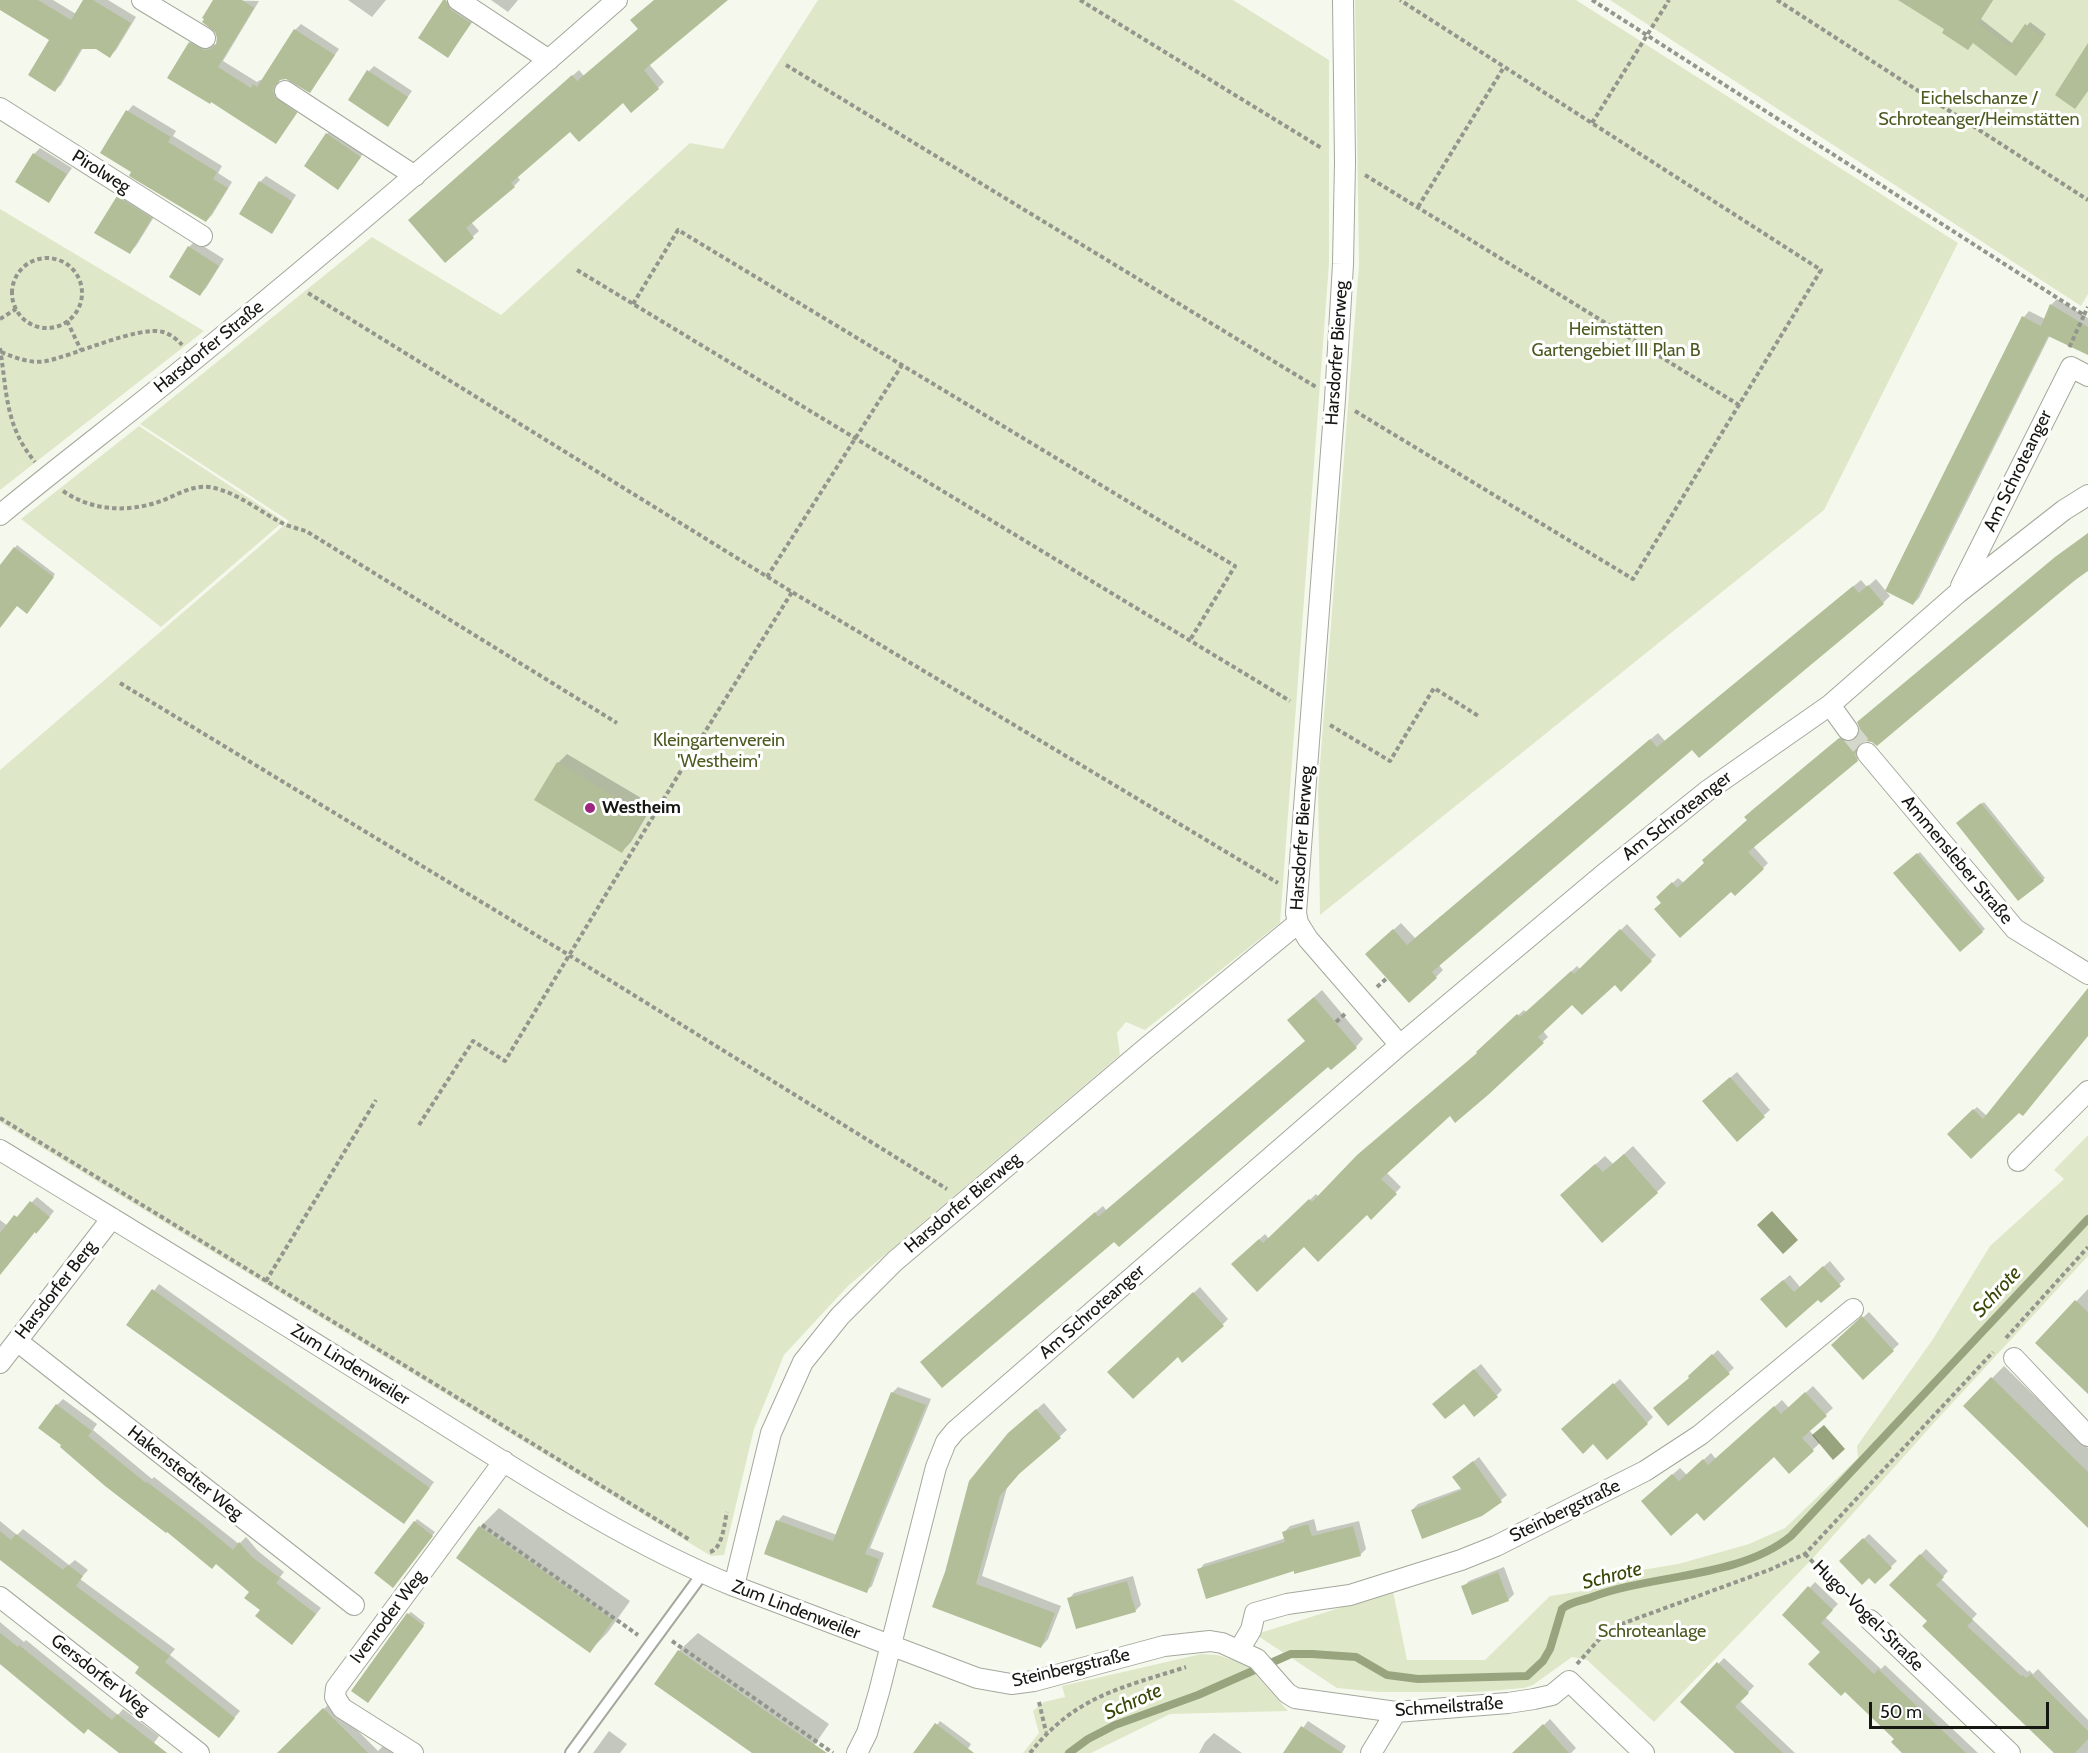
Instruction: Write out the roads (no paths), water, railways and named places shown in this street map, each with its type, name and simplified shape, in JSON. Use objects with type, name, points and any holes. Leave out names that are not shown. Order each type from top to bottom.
[{"type":"street","points":[[142,0],[205,38]]},
{"type":"street","points":[[458,0],[549,60]]},
{"type":"street","name":"Harsdorfer Straße","points":[[0,515],[194,360],[415,176],[617,0]]},
{"type":"street","name":"Harsdorfer Bierweg","points":[[734,1586],[771,1433],[803,1362],[840,1316],[895,1260],[1136,1056],[1298,923],[1297,894],[1335,399],[1343,264],[1345,162],[1343,0]]},
{"type":"street","points":[[285,91],[415,176]]},
{"type":"street","name":"Pirolweg","points":[[0,108],[202,236]]},
{"type":"street","name":"Am Schroteanger","points":[[1958,592],[2071,367],[2088,376]]},
{"type":"street","name":"Am Schroteanger","points":[[857,1753],[872,1719],[936,1467],[951,1435],[1400,1045],[1692,802],[1830,705],[1958,592],[2064,510],[2088,495]]},
{"type":"street","points":[[1830,705],[1848,730]]},
{"type":"street","name":"Ammensleber Straße","points":[[1867,753],[2015,929],[2088,974]]},
{"type":"street","points":[[1298,923],[1308,939],[1400,1045]]},
{"type":"street","points":[[2018,1161],[2088,1091]]},
{"type":"street","name":"Zum Lindenweiler","points":[[0,1150],[638,1542],[734,1586],[890,1646]]},
{"type":"street","name":"Harsdorfer Berg","points":[[0,1363],[112,1218]]},
{"type":"street","name":"Steinbergstraße","points":[[890,1646],[985,1681],[1011,1684],[1034,1681],[1164,1646],[1210,1641],[1239,1650],[1251,1630],[1255,1613],[1287,1604],[1350,1595],[1461,1560],[1496,1546],[1645,1471],[1700,1435],[1853,1309]]},
{"type":"street","name":"Hakenstedter Weg","points":[[17,1341],[354,1605]]},
{"type":"street","points":[[2014,1358],[2088,1436]]},
{"type":"street","name":"Ivenroder Weg","points":[[413,1753],[342,1708],[334,1693],[339,1682],[504,1461]]},
{"type":"street","name":"Gersdorfer Weg","points":[[0,1597],[199,1753]]},
{"type":"street","name":"Hugo-Vogel-Straße","points":[[1870,1620],[2010,1753]]},
{"type":"street","name":"Schmeilstraße","points":[[1239,1650],[1257,1659],[1287,1693],[1300,1700],[1396,1712],[1508,1704],[1552,1695],[1569,1681],[1644,1753]]},
{"type":"street","points":[[1371,1753],[1396,1712]]},
{"type":"lane","points":[[571,1753],[703,1573]]},
{"type":"waterway","name":"Schrote","points":[[1069,1753],[1088,1739],[1115,1725],[1198,1695],[1291,1654],[1356,1657],[1387,1675],[1418,1679],[1527,1676],[1543,1661],[1550,1649],[1562,1609],[1569,1604],[1616,1589],[1722,1568],[1770,1550],[1791,1536],[2088,1219]]},
{"type":"tunnel","points":[[1848,730],[1867,753]]},
{"type":"place","name":"Westheim","points":[[590,808]]},
{"type":"park label","name":"Eichelschanze / Schroteanger/Heimstätten","points":[[1979,109]]},
{"type":"park label","name":"Heimstätten Gartengebiet III Plan B","points":[[1616,340]]},
{"type":"park label","name":"Kleingartenverein 'Westheim'","points":[[719,751]]},
{"type":"park label","name":"Schroteanlage","points":[[1652,1632]]}]
